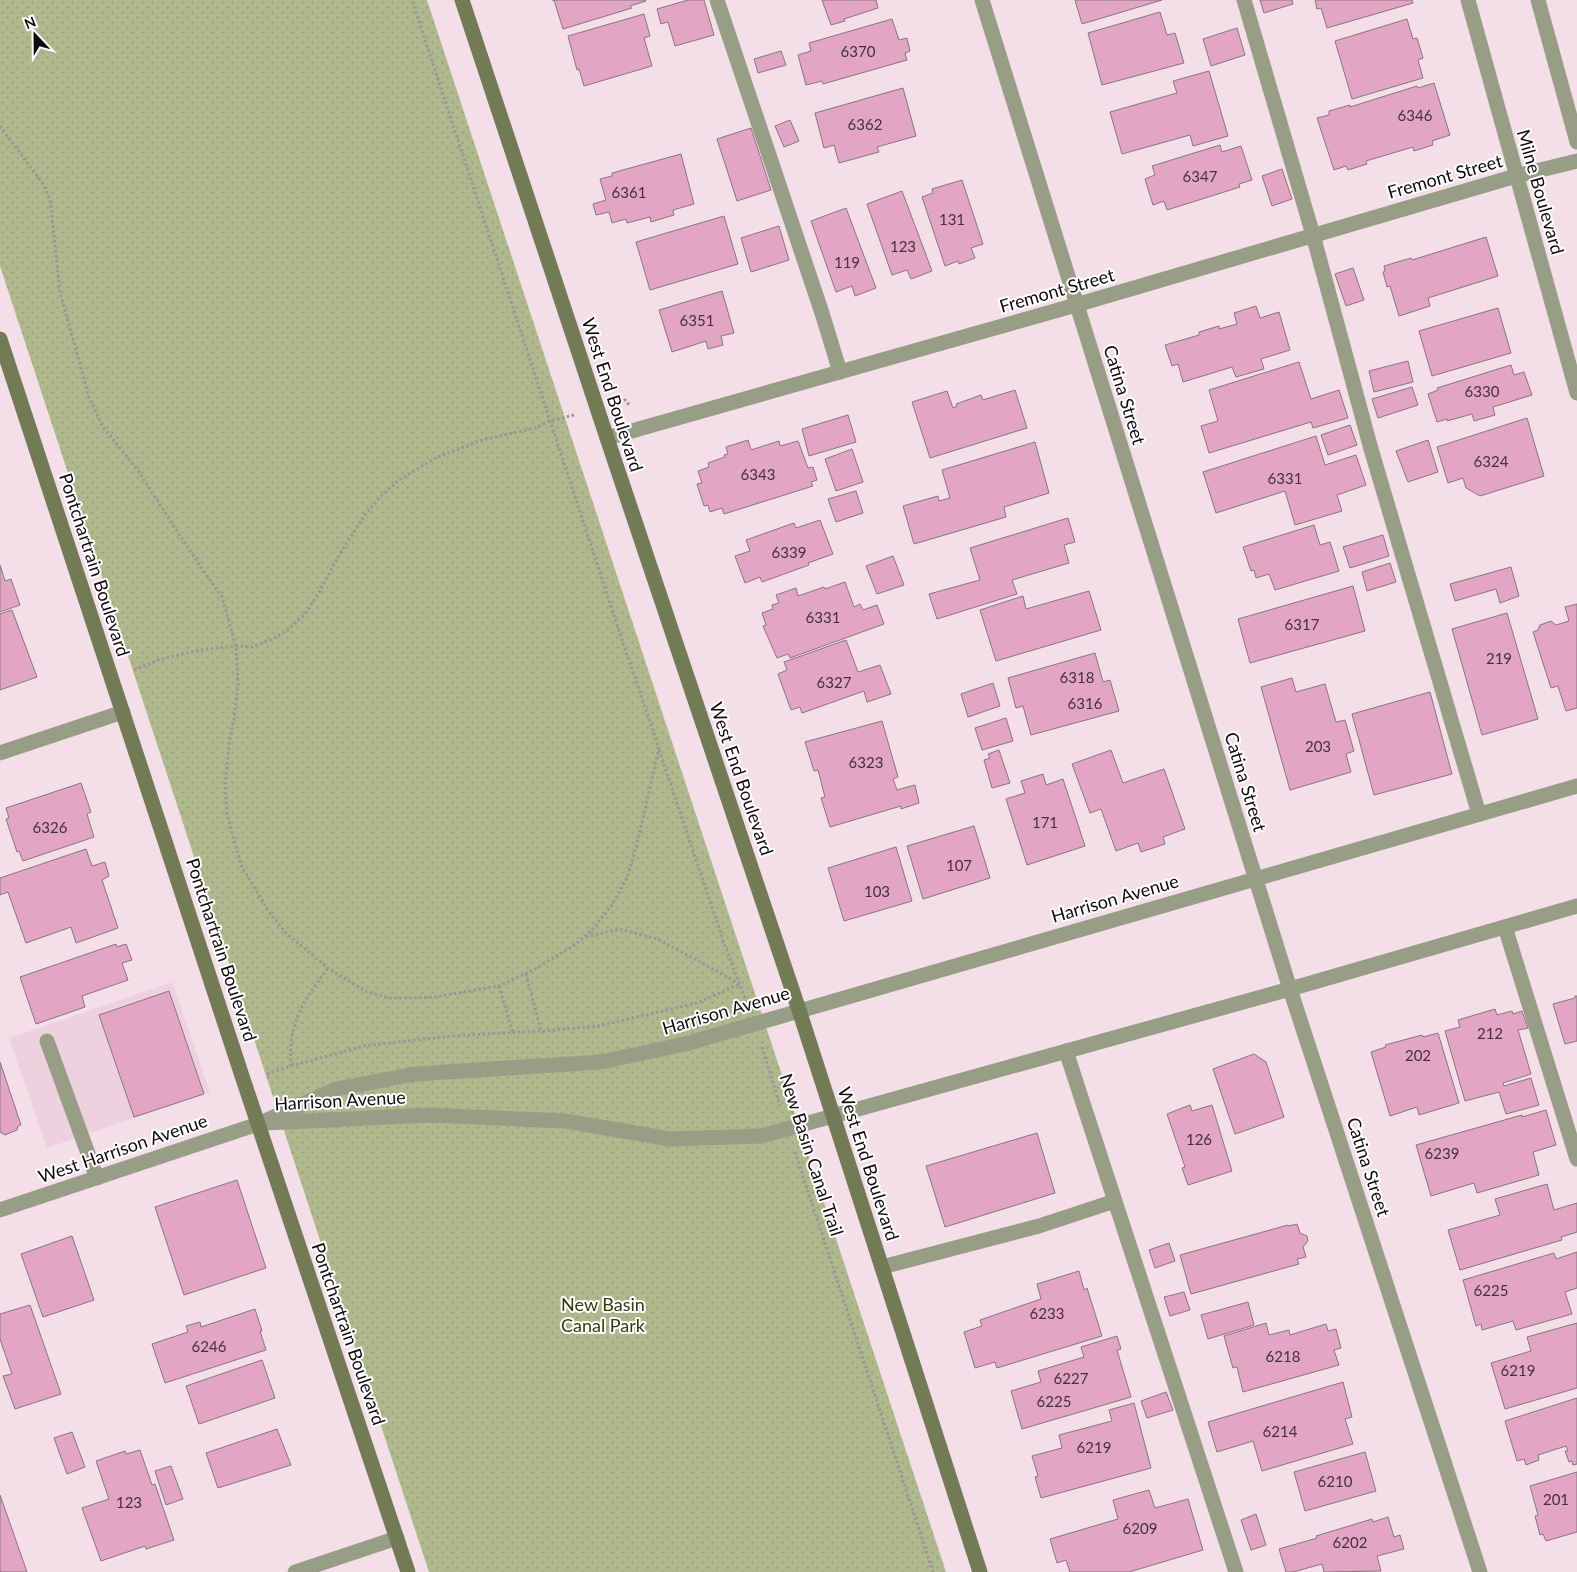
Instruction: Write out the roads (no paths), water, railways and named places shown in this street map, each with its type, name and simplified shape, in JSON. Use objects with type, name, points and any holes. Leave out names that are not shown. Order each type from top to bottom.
[{"type":"main road","name":"West End Boulevard","points":[[462,0],[799,1010],[980,1572]]},
{"type":"main road","name":"Pontchartrain Boulevard","points":[[0,339],[244,1082],[408,1572]]},
{"type":"street","points":[[717,0],[840,372]]},
{"type":"street","name":"Catina Street","points":[[982,0],[1290,989],[1480,1572]]},
{"type":"street","points":[[1244,0],[1313,235],[1371,449],[1479,814]]},
{"type":"street","name":"Milne Boulevard","points":[[1468,0],[1577,393]]},
{"type":"street","points":[[1538,0],[1577,142]]},
{"type":"street","name":"Fremont Street","points":[[607,438],[1076,305],[1516,176],[1577,161]]},
{"type":"street","points":[[0,753],[124,712]]},
{"type":"street","name":"Harrison Avenue","points":[[258,1124],[336,1089],[415,1074],[601,1062],[686,1044],[1577,786]]},
{"type":"street","name":"Harrison Avenue","points":[[258,1124],[429,1115],[565,1120],[670,1140],[762,1136],[1290,989],[1577,906]]},
{"type":"street","points":[[1505,926],[1577,1159]]},
{"type":"street","points":[[47,1041],[97,1178]]},
{"type":"street","points":[[1066,1052],[1236,1572]]},
{"type":"street","name":"West Harrison Avenue","points":[[0,1210],[258,1124]]},
{"type":"street","points":[[882,1267],[1039,1226],[1114,1201]]},
{"type":"street","points":[[295,1572],[397,1538]]},
{"type":"park label","name":"New Basin Canal Park","points":[[603,1315]]}]
